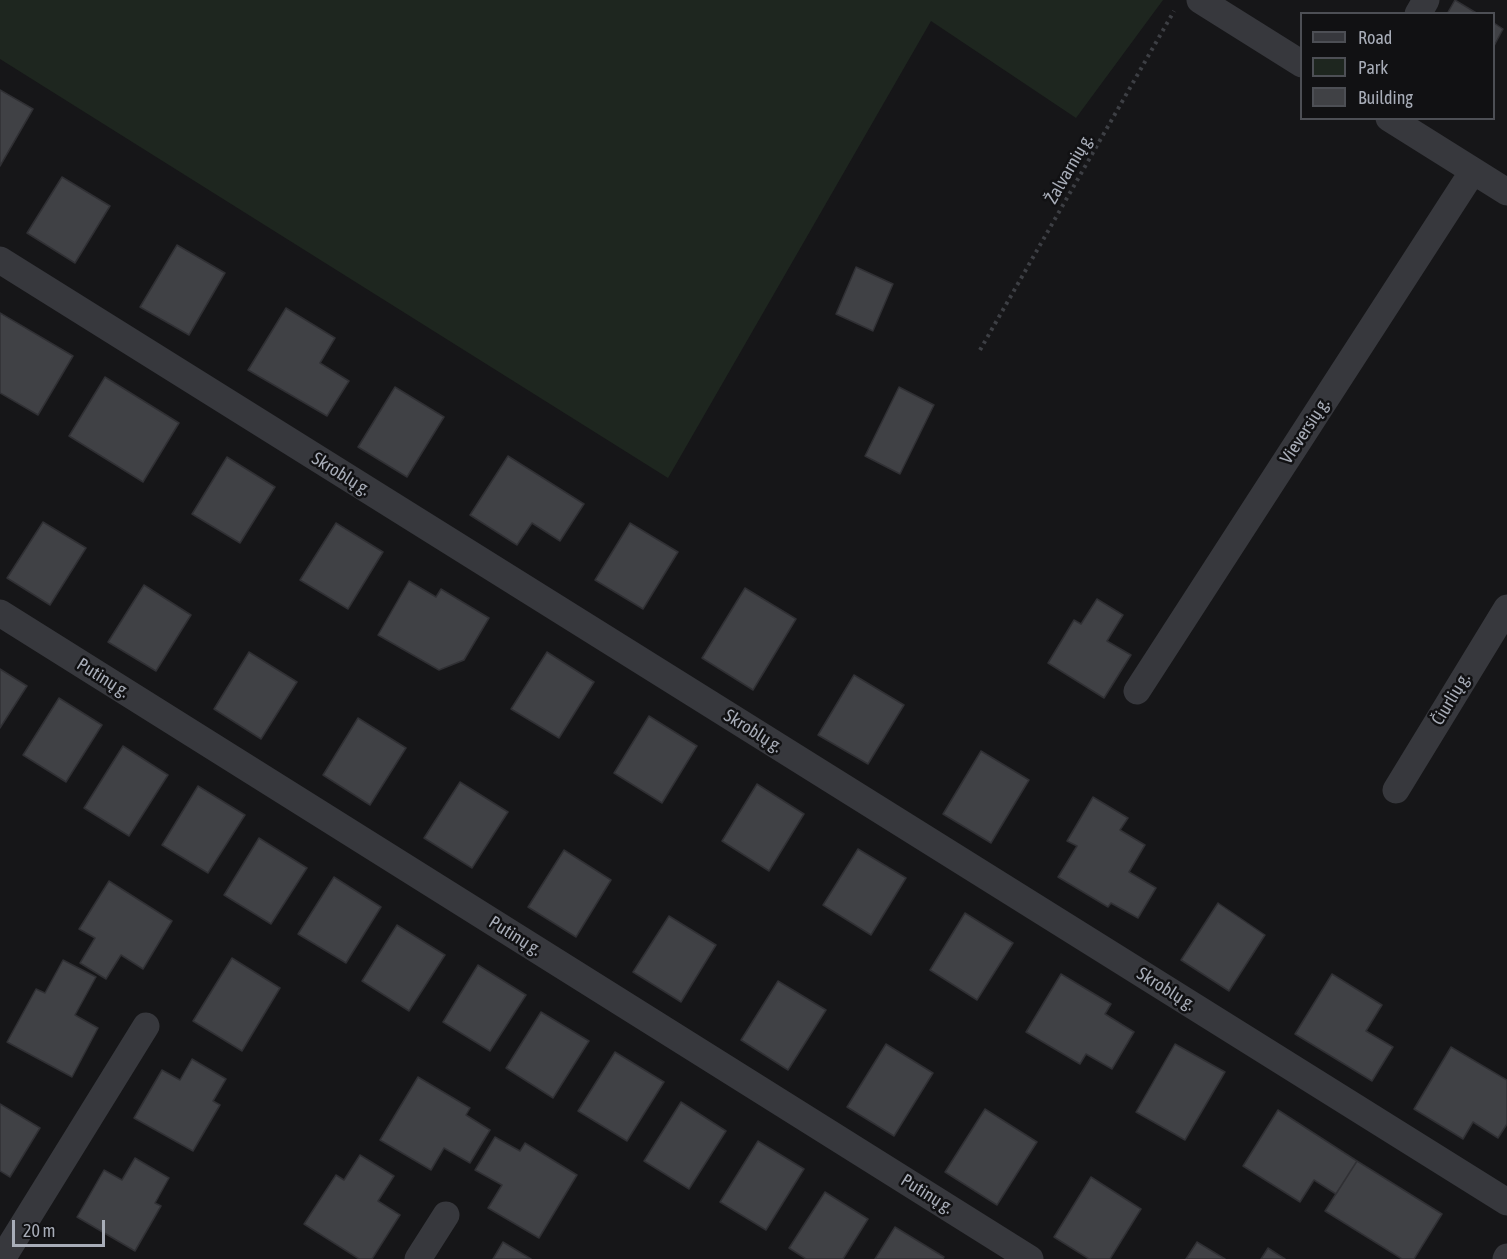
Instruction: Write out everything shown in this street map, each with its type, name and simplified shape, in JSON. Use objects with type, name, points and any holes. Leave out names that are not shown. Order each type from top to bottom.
[{"type":"street","points":[[1200,0],[1300,63]]},
{"type":"street","points":[[1392,120],[1507,192]]},
{"type":"street","name":"Vieversių g.","points":[[1137,691],[1473,171]]},
{"type":"street","name":"Skroblų g.","points":[[0,260],[1507,1202]]},
{"type":"street","name":"Čiurlių g.","points":[[1396,790],[1507,608]]},
{"type":"street","name":"Putinų g.","points":[[0,614],[1030,1259]]},
{"type":"street","points":[[2,1259],[146,1026]]},
{"type":"street","points":[[418,1259],[446,1215]]},
{"type":"path","name":"Žalvarnių g.","points":[[980,350],[1174,10]]},
{"type":"green space","points":[[0,0],[1163,0],[1076,118],[931,21],[668,478],[0,59]]},
{"type":"building","points":[[1455,0],[1475,12],[1448,12]]},
{"type":"building","points":[[1495,24],[1503,29],[1495,44]]},
{"type":"building","points":[[0,90],[33,109],[0,166]]},
{"type":"building","points":[[62,177],[110,206],[75,263],[27,233]]},
{"type":"building","points":[[177,245],[225,273],[189,335],[140,307]]},
{"type":"building","points":[[856,267],[893,284],[873,331],[836,314]]},
{"type":"building","points":[[286,308],[335,338],[320,363],[349,381],[327,416],[248,370]]},
{"type":"building","points":[[0,313],[73,356],[38,415],[0,393]]},
{"type":"building","points":[[105,377],[179,423],[143,482],[69,436]]},
{"type":"building","points":[[395,387],[444,417],[407,477],[358,447]]},
{"type":"building","points":[[899,387],[934,405],[900,474],[865,456]]},
{"type":"building","points":[[508,456],[584,504],[560,541],[532,523],[517,545],[470,515]]},
{"type":"building","points":[[227,457],[275,487],[240,543],[192,514]]},
{"type":"building","points":[[43,522],[86,548],[50,605],[7,578]]},
{"type":"building","points":[[336,523],[383,552],[348,609],[300,580]]},
{"type":"building","points":[[630,523],[678,552],[643,609],[595,580]]},
{"type":"building","points":[[409,581],[436,597],[441,589],[489,618],[464,660],[439,670],[378,635]]},
{"type":"building","points":[[144,585],[191,615],[156,671],[108,642]]},
{"type":"building","points":[[745,588],[796,619],[753,690],[702,658]]},
{"type":"building","points":[[1097,599],[1123,615],[1107,641],[1131,655],[1104,698],[1048,663],[1074,620],[1081,624]]},
{"type":"building","points":[[249,652],[297,682],[261,739],[214,709]]},
{"type":"building","points":[[547,652],[594,682],[559,738],[511,709]]},
{"type":"building","points":[[0,669],[27,686],[0,728]]},
{"type":"building","points":[[854,675],[904,705],[868,764],[818,735]]},
{"type":"building","points":[[59,698],[102,725],[66,782],[23,755]]},
{"type":"building","points":[[649,716],[697,746],[662,803],[614,773]]},
{"type":"building","points":[[358,718],[406,748],[370,805],[323,775]]},
{"type":"building","points":[[123,746],[168,775],[129,836],[84,808]]},
{"type":"building","points":[[981,751],[1029,780],[991,843],[943,814]]},
{"type":"building","points":[[460,782],[508,812],[472,868],[424,838]]},
{"type":"building","points":[[757,784],[804,814],[769,871],[722,841]]},
{"type":"building","points":[[198,786],[245,815],[208,873],[162,845]]},
{"type":"building","points":[[1093,797],[1128,818],[1120,830],[1145,845],[1129,872],[1156,888],[1138,918],[1111,903],[1108,907],[1058,877],[1077,846],[1067,841]]},
{"type":"building","points":[[259,838],[307,868],[271,924],[224,895]]},
{"type":"building","points":[[858,849],[906,878],[871,935],[823,905]]},
{"type":"building","points":[[564,850],[611,880],[576,937],[528,907]]},
{"type":"building","points":[[334,877],[381,907],[346,963],[298,934]]},
{"type":"building","points":[[109,881],[172,921],[143,969],[121,955],[106,979],[80,963],[95,938],[79,929]]},
{"type":"building","points":[[1218,903],[1265,935],[1229,991],[1181,960]]},
{"type":"building","points":[[965,913],[1013,943],[977,1000],[930,970]]},
{"type":"building","points":[[669,916],[716,945],[681,1002],[633,972]]},
{"type":"building","points":[[397,925],[445,955],[409,1011],[362,981]]},
{"type":"building","points":[[232,958],[280,988],[242,1051],[193,1021]]},
{"type":"building","points":[[63,960],[96,977],[75,1015],[98,1028],[72,1077],[7,1042],[36,989],[45,993]]},
{"type":"building","points":[[478,965],[526,995],[490,1051],[443,1022]]},
{"type":"building","points":[[1061,974],[1111,1004],[1105,1014],[1134,1032],[1112,1069],[1086,1054],[1080,1064],[1026,1032]]},
{"type":"building","points":[[1332,974],[1382,1005],[1366,1031],[1393,1047],[1372,1081],[1295,1034]]},
{"type":"building","points":[[778,981],[826,1010],[788,1070],[741,1040]]},
{"type":"building","points":[[541,1012],[589,1041],[553,1098],[506,1068]]},
{"type":"building","points":[[886,1044],[933,1073],[894,1136],[847,1107]]},
{"type":"building","points":[[1175,1044],[1225,1072],[1185,1140],[1136,1112]]},
{"type":"building","points":[[1451,1047],[1507,1080],[1507,1124],[1498,1138],[1473,1122],[1463,1139],[1414,1109]]},
{"type":"building","points":[[615,1052],[664,1082],[627,1141],[578,1111]]},
{"type":"building","points":[[192,1059],[226,1079],[213,1101],[220,1105],[193,1151],[134,1118],[162,1070],[180,1080]]},
{"type":"building","points":[[418,1077],[470,1108],[466,1115],[490,1130],[470,1163],[444,1148],[431,1170],[380,1140]]},
{"type":"building","points":[[681,1102],[726,1131],[689,1189],[644,1161]]},
{"type":"building","points":[[0,1104],[40,1128],[10,1177],[0,1171]]},
{"type":"building","points":[[985,1109],[1037,1142],[997,1205],[945,1172]]},
{"type":"building","points":[[1278,1110],[1357,1161],[1336,1194],[1314,1180],[1300,1202],[1243,1166]]},
{"type":"building","points":[[495,1137],[520,1151],[525,1143],[577,1175],[539,1238],[488,1208],[502,1185],[475,1170]]},
{"type":"building","points":[[758,1141],[804,1169],[766,1230],[720,1202]]},
{"type":"building","points":[[360,1155],[394,1176],[378,1201],[400,1215],[372,1259],[359,1259],[304,1224],[336,1175],[344,1180]]},
{"type":"building","points":[[135,1158],[169,1178],[155,1203],[161,1206],[135,1251],[77,1217],[104,1170],[122,1180]]},
{"type":"building","points":[[1357,1161],[1442,1214],[1414,1259],[1402,1259],[1325,1211]]},
{"type":"building","points":[[1091,1177],[1141,1209],[1110,1259],[1089,1259],[1054,1237]]},
{"type":"building","points":[[825,1192],[868,1219],[843,1259],[806,1259],[789,1248]]},
{"type":"building","points":[[895,1227],[944,1257],[943,1259],[875,1259]]},
{"type":"building","points":[[503,1242],[531,1259],[493,1259]]},
{"type":"building","points":[[1197,1242],[1225,1259],[1186,1259]]},
{"type":"building","points":[[1268,1248],[1285,1259],[1261,1259]]}]
